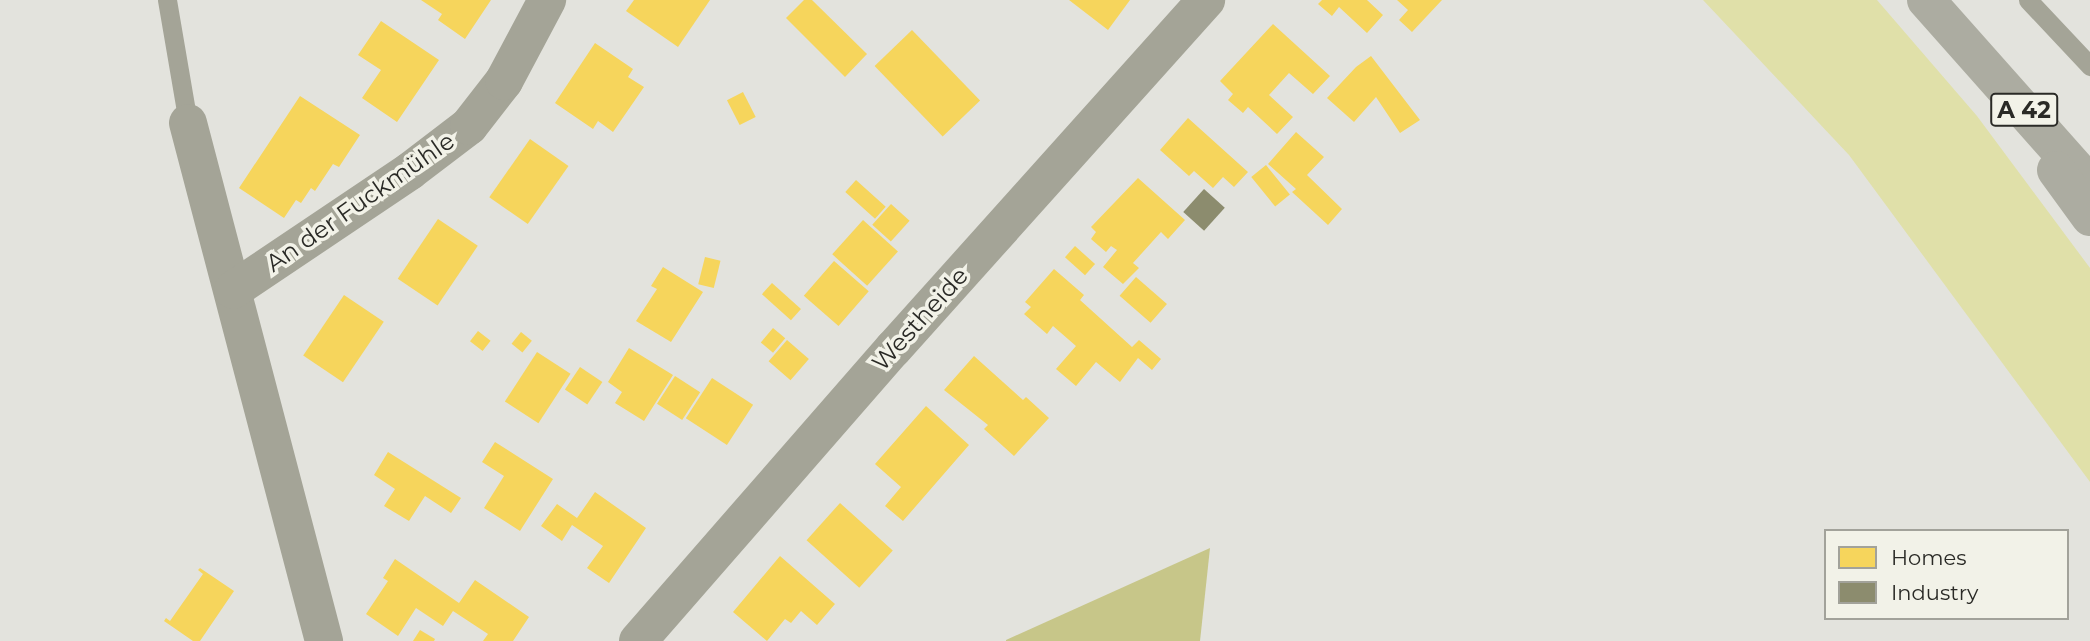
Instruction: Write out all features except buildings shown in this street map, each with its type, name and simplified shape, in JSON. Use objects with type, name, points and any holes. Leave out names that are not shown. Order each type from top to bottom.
[{"type":"highway","name":"A 42","points":[[1926,0],[2090,185]]},
{"type":"highway","points":[[1957,36],[2090,217]]},
{"type":"street","name":"An der Fuckmühle","points":[[233,290],[410,171],[469,126],[504,81],[547,0]]},
{"type":"street","name":"Westheide","points":[[638,641],[902,339],[1206,0]]},
{"type":"street","name":"An der Fuckmühle","points":[[188,123],[233,290],[280,483],[324,641]]},
{"type":"lane","name":"An der Fuckmühle","points":[[167,0],[188,123]]},
{"type":"lane","points":[[2028,0],[2090,65]]},
{"type":"green space","points":[[1703,0],[1877,0],[1977,116],[2090,268],[2090,482],[1849,155]]},
{"type":"shaded area","points":[[1210,548],[1200,641],[1006,641],[1006,640]]}]
